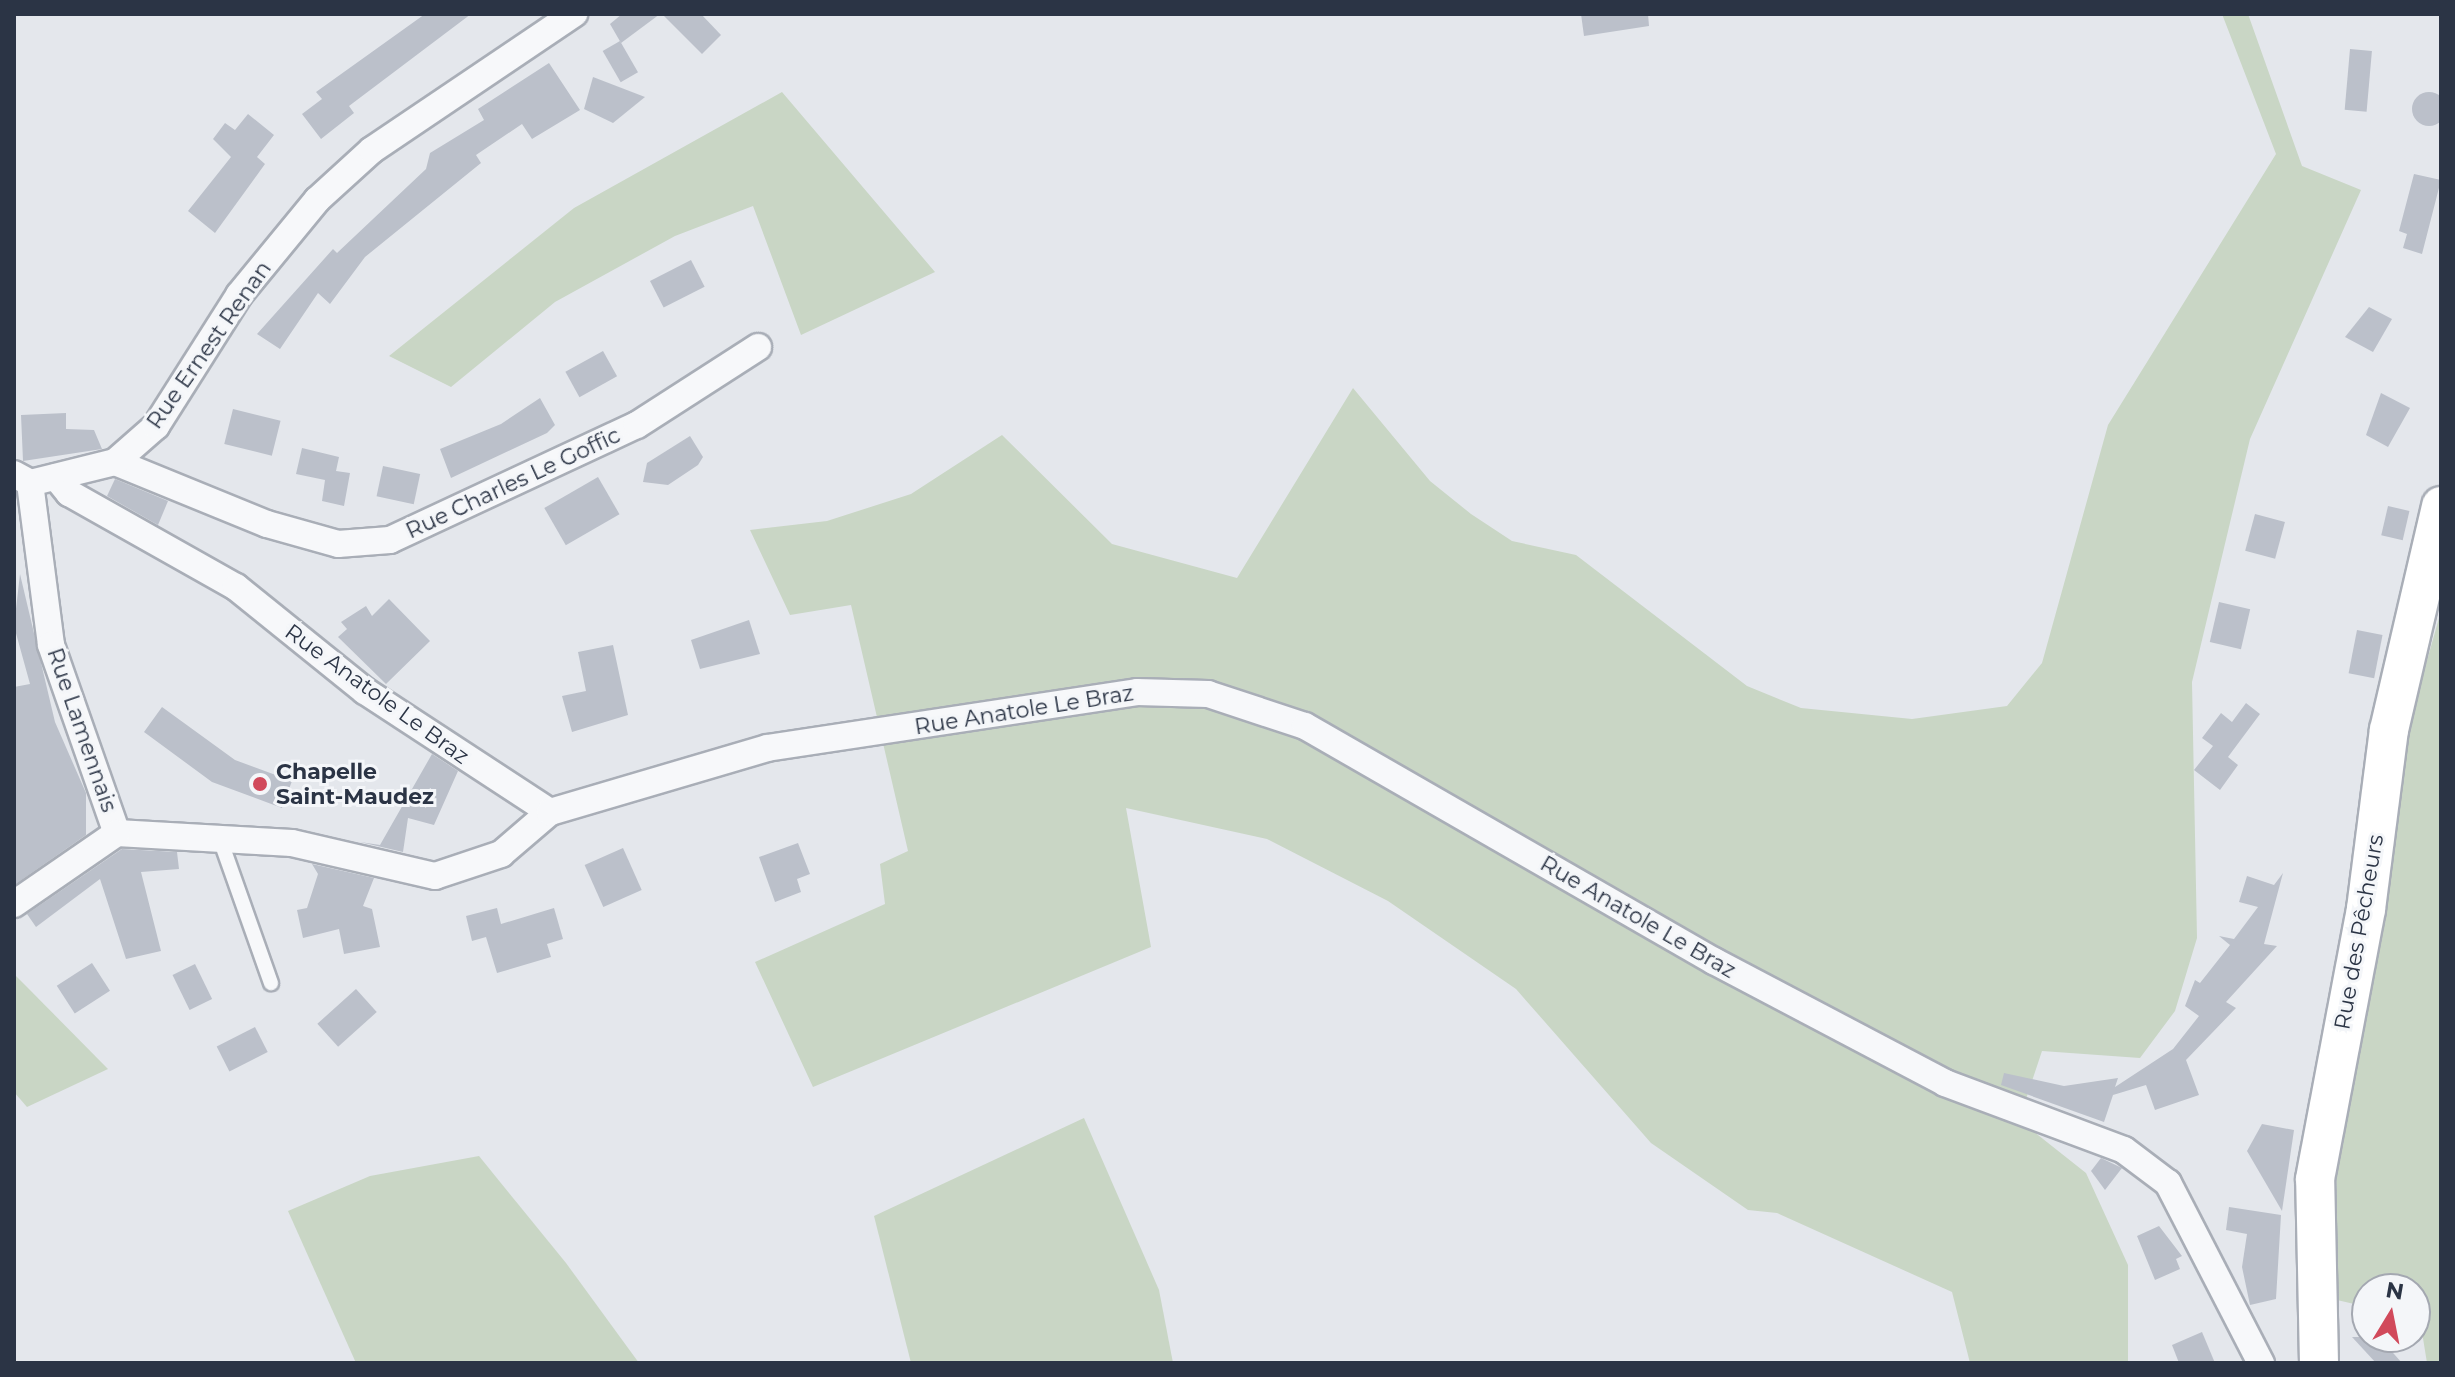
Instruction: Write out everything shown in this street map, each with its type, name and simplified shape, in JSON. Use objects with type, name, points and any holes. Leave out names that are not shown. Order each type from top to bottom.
[{"type":"street","name":"Rue Ernest Renan","points":[[22,478],[56,477],[115,462],[156,426],[239,295],[317,200],[372,150],[574,14]]},
{"type":"street","name":"Rue Charles Le Goffic","points":[[115,462],[267,524],[338,544],[390,540],[637,425],[758,347]]},
{"type":"street","name":"Rue Anatole Le Braz","points":[[56,477],[69,493],[236,587],[365,691],[550,812],[767,748],[1137,692],[1208,694],[1305,726],[1827,1024],[1945,1083],[2081,1130],[2168,1183],[2261,1363]]},
{"type":"street","name":"Rue Lamennais","points":[[22,478],[51,645],[117,833]]},
{"type":"street","name":"Rue des Pêcheurs","points":[[2319,1363],[2318,1153],[2366,909],[2389,730],[2441,506]]},
{"type":"street","points":[[14,904],[117,833],[292,843],[435,876],[501,854],[550,812]]},
{"type":"lane","points":[[220,839],[271,983]]},
{"type":"green space","points":[[2222,14],[2248,14],[2302,166],[2361,190],[2250,439],[2192,682],[2197,938],[2175,1011],[2140,1058],[2042,1051],[2019,1120],[2086,1173],[2128,1265],[2128,1363],[1970,1363],[1952,1292],[1777,1213],[1748,1210],[1651,1143],[1516,989],[1388,901],[1267,839],[1126,808],[1151,947],[813,1087],[755,962],[885,904],[880,864],[908,851],[851,605],[790,615],[750,530],[827,521],[911,494],[1002,435],[1112,544],[1237,578],[1353,388],[1430,481],[1471,514],[1512,541],[1576,555],[1747,686],[1801,708],[1912,719],[2007,706],[2042,663],[2108,425],[2276,154]]},
{"type":"green space","points":[[782,92],[935,272],[801,335],[753,206],[675,236],[555,302],[451,387],[389,356],[574,208]]},
{"type":"green space","points":[[2441,611],[2441,1363],[2427,1363],[2425,1353],[2431,1353],[2431,1273],[2351,1273],[2351,1303],[2337,1300],[2336,1127],[2407,731]]},
{"type":"green space","points":[[14,974],[108,1069],[27,1107],[14,1092]]},
{"type":"green space","points":[[1084,1118],[1159,1290],[1173,1363],[911,1363],[874,1216]]},
{"type":"green space","points":[[479,1156],[566,1263],[639,1363],[356,1363],[288,1211],[370,1176]]},
{"type":"building","points":[[425,14],[471,14],[349,106],[354,113],[321,139],[302,114],[322,99],[316,92]]},
{"type":"building","points":[[622,14],[660,14],[621,43],[610,24]]},
{"type":"building","points":[[662,14],[701,14],[721,35],[702,54]]},
{"type":"building","points":[[1581,14],[1648,14],[1649,26],[1584,36]]},
{"type":"building","points":[[620,41],[638,72],[621,82],[603,51]]},
{"type":"building","points":[[2350,49],[2372,51],[2367,112],[2345,110]]},
{"type":"building","points":[[549,63],[580,110],[532,139],[522,124],[476,155],[481,163],[365,257],[330,304],[318,293],[280,349],[257,334],[333,249],[337,253],[426,169],[430,153],[484,120],[478,109]]},
{"type":"building","points":[[593,77],[645,97],[613,123],[584,109]]},
{"type":"building","points":[[2429,92],[2441,97],[2446,109],[2441,121],[2429,126],[2417,121],[2412,109],[2417,97]]},
{"type":"building","points":[[248,114],[274,135],[257,157],[265,164],[215,233],[188,211],[231,157],[213,139],[225,123],[235,130]]},
{"type":"building","points":[[2414,174],[2441,180],[2422,254],[2403,248],[2407,234],[2399,231]]},
{"type":"building","points":[[691,260],[705,287],[664,308],[650,281]]},
{"type":"building","points":[[2369,307],[2392,319],[2373,352],[2345,337]]},
{"type":"building","points":[[603,351],[617,376],[579,397],[565,372]]},
{"type":"building","points":[[2381,393],[2410,408],[2388,447],[2366,435]]},
{"type":"building","points":[[540,398],[555,425],[547,433],[451,478],[440,449],[501,424]]},
{"type":"building","points":[[233,409],[281,421],[272,456],[224,444]]},
{"type":"building","points":[[66,413],[66,429],[94,430],[102,449],[23,461],[21,415]]},
{"type":"building","points":[[690,436],[703,457],[698,465],[668,485],[643,482],[647,463]]},
{"type":"building","points":[[302,448],[339,457],[336,471],[350,473],[344,506],[322,501],[325,480],[296,474]]},
{"type":"building","points":[[383,466],[420,474],[414,504],[377,496]]},
{"type":"building","points":[[598,477],[620,514],[566,545],[544,508]]},
{"type":"building","points":[[115,479],[168,501],[158,525],[107,496]]},
{"type":"building","points":[[2388,506],[2409,511],[2403,540],[2381,535]]},
{"type":"building","points":[[2255,514],[2285,522],[2275,559],[2245,551]]},
{"type":"building","points":[[20,574],[55,722],[86,793],[86,835],[14,885],[14,687],[30,684],[14,626]]},
{"type":"building","points":[[389,599],[430,641],[386,684],[338,637],[347,629],[341,622],[366,606],[372,616]]},
{"type":"building","points":[[2219,602],[2250,609],[2241,649],[2210,642]]},
{"type":"building","points":[[749,620],[760,654],[700,669],[691,640]]},
{"type":"building","points":[[2357,630],[2383,635],[2374,678],[2349,673]]},
{"type":"building","points":[[613,645],[628,715],[572,732],[562,696],[586,691],[578,652]]},
{"type":"building","points":[[2246,703],[2260,714],[2228,757],[2238,765],[2220,790],[2194,770],[2213,746],[2202,738],[2221,713],[2232,722]]},
{"type":"building","points":[[162,707],[235,760],[292,781],[282,808],[212,782],[144,732]]},
{"type":"building","points":[[432,754],[458,771],[434,825],[408,818],[403,852],[360,842],[380,845]]},
{"type":"building","points":[[798,843],[810,874],[797,879],[801,892],[775,902],[759,857]]},
{"type":"building","points":[[623,848],[642,890],[603,907],[585,865]]},
{"type":"building","points":[[122,849],[177,852],[179,869],[141,872],[161,951],[126,959],[100,879],[36,927],[27,914]]},
{"type":"building","points":[[312,864],[374,878],[363,906],[372,909],[380,947],[344,954],[339,929],[303,938],[297,910],[307,908],[318,874]]},
{"type":"building","points":[[2283,873],[2264,944],[2277,946],[2226,1002],[2236,1008],[2186,1060],[2199,1095],[2155,1110],[2146,1085],[2113,1095],[2104,1122],[2001,1085],[2004,1073],[2064,1086],[2118,1078],[2115,1087],[2173,1049],[2199,1016],[2185,1006],[2195,980],[2200,983],[2230,945],[2219,936],[2234,939],[2258,907],[2239,902],[2247,876],[2274,885]]},
{"type":"building","points":[[497,908],[501,924],[554,908],[563,939],[547,944],[551,957],[497,973],[486,937],[472,941],[466,916]]},
{"type":"building","points":[[92,963],[110,991],[75,1014],[57,986]]},
{"type":"building","points":[[195,964],[212,999],[190,1010],[173,975]]},
{"type":"building","points":[[356,989],[377,1012],[338,1047],[317,1024]]},
{"type":"building","points":[[255,1027],[268,1052],[229,1071],[217,1047]]},
{"type":"building","points":[[2262,1124],[2294,1130],[2282,1211],[2247,1151]]},
{"type":"building","points":[[2101,1158],[2122,1168],[2105,1190],[2091,1171]]},
{"type":"building","points":[[2229,1207],[2281,1215],[2276,1299],[2250,1305],[2242,1267],[2247,1234],[2226,1230]]},
{"type":"building","points":[[2159,1226],[2182,1256],[2176,1259],[2180,1269],[2155,1280],[2137,1236]]},
{"type":"building","points":[[2202,1332],[2215,1363],[2179,1363],[2172,1345]]},
{"type":"building","points":[[2367,1353],[2393,1353],[2402,1363],[2376,1363]]},
{"type":"place","name":"Chapelle Saint-Maudez","points":[[260,784]]}]
